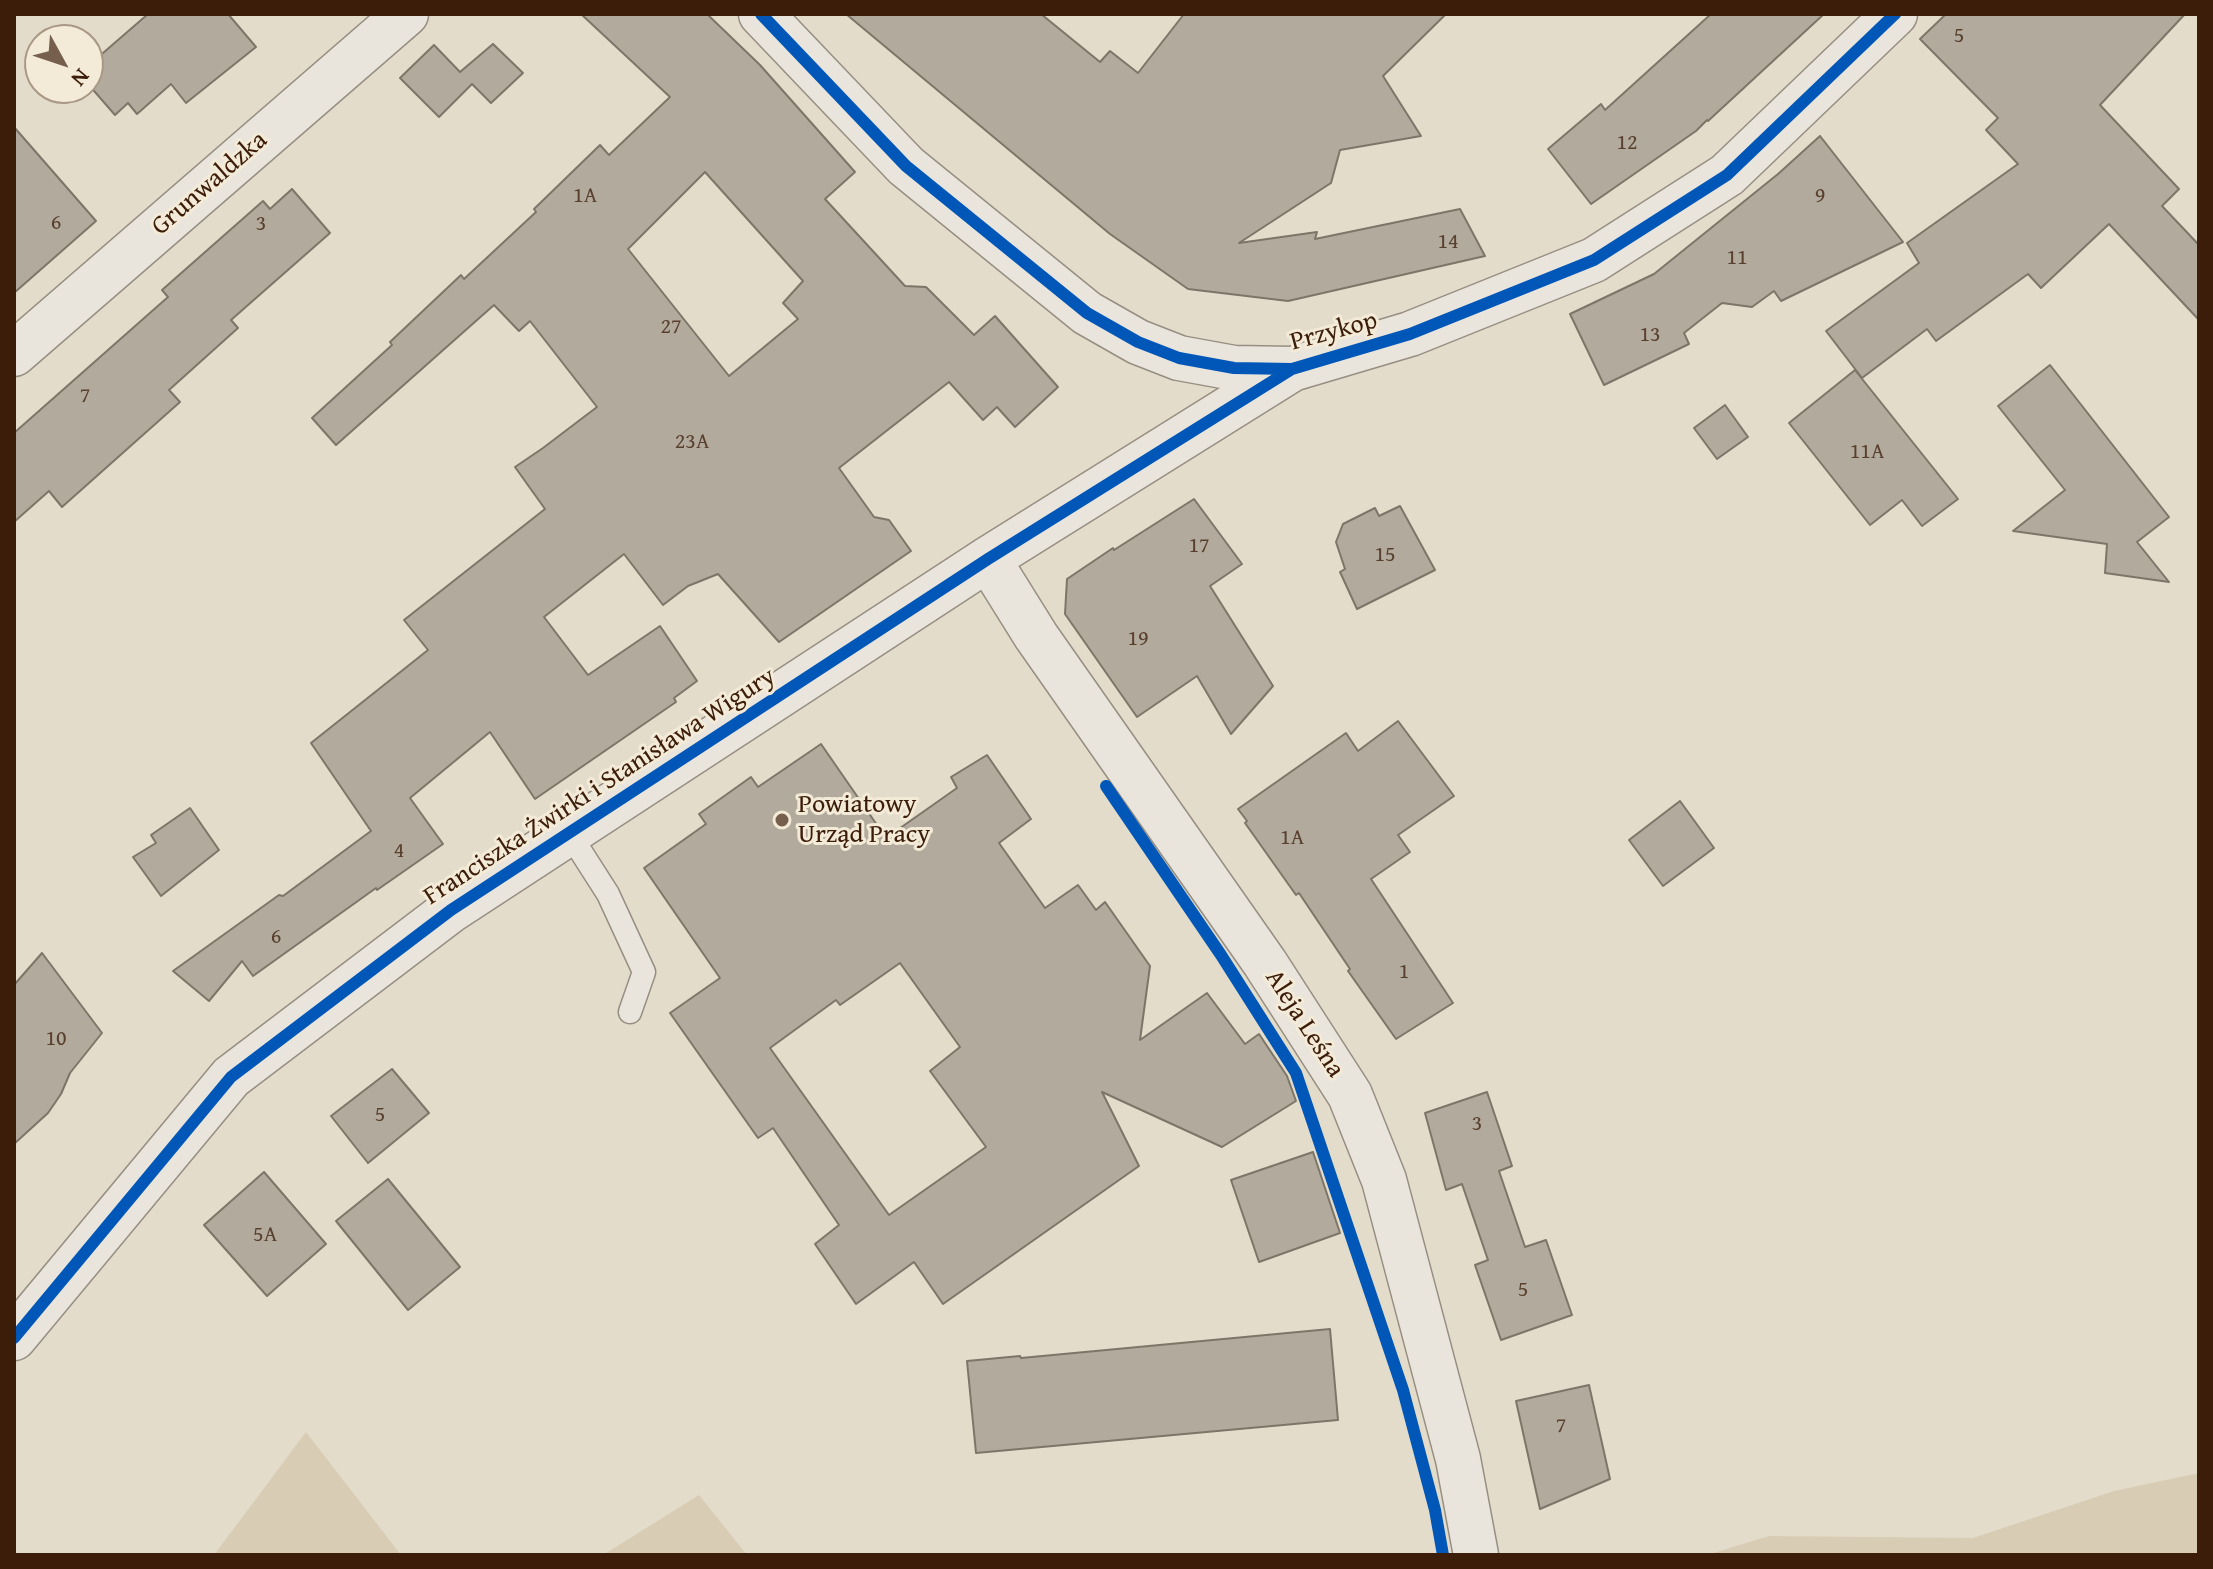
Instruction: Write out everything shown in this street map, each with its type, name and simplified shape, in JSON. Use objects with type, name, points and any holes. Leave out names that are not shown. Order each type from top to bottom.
[{"type":"street","name":"Grunwaldzka","points":[[14,354],[406,14]]},
{"type":"street","name":"Przykop","points":[[761,14],[906,166],[1087,313],[1138,342],[1179,358],[1234,368],[1292,369],[1410,334],[1594,260],[1727,175],[1895,14]]},
{"type":"street","name":"Franciszka Żwirki i Stanisława Wigury","points":[[14,1338],[231,1077],[451,910],[988,559],[1292,369]]},
{"type":"street","name":"Aleja Leśna","points":[[988,559],[1036,636],[1265,963],[1350,1095],[1384,1180],[1458,1459],[1476,1555]]},
{"type":"lane","points":[[569,833],[608,894],[644,972],[630,1012]]},
{"type":"shaded area","points":[[306,1432],[401,1555],[214,1555]]},
{"type":"shaded area","points":[[2199,1473],[2199,1555],[1707,1555],[1769,1536],[1973,1538],[2114,1491]]},
{"type":"shaded area","points":[[699,1495],[747,1555],[603,1555]]},
{"type":"building","points":[[148,14],[228,14],[256,47],[186,103],[171,84],[137,114],[128,103],[115,115],[104,102],[104,52]]},
{"type":"building","points":[[581,14],[707,14],[760,65],[855,172],[825,199],[905,286],[926,287],[974,335],[995,316],[1058,387],[1015,427],[997,407],[983,420],[949,382],[839,468],[874,517],[889,520],[911,551],[779,642],[718,574],[688,586],[663,605],[624,554],[544,617],[588,675],[660,626],[697,681],[674,698],[676,702],[535,799],[490,732],[410,798],[443,844],[253,976],[242,961],[209,1001],[173,971],[371,831],[311,743],[428,650],[404,620],[545,509],[515,467],[597,407],[530,321],[519,331],[494,305],[336,445],[312,418],[392,345],[390,342],[461,275],[464,279],[536,212],[534,209],[600,145],[609,155],[670,97]],"holes":[[[705,172],[803,281],[783,303],[798,319],[729,376],[628,249]]]},
{"type":"building","points":[[846,14],[1041,14],[1100,62],[1110,51],[1138,73],[1184,14],[1446,14],[1383,76],[1421,136],[1340,150],[1331,183],[1239,243],[1317,232],[1315,239],[1460,209],[1485,256],[1288,301],[1188,289],[1110,234]]},
{"type":"building","points":[[1711,14],[1824,14],[1696,131],[1591,204],[1548,149],[1601,104],[1605,110]]},
{"type":"building","points":[[1946,14],[2185,14],[2100,105],[2179,189],[2162,206],[2199,245],[2199,320],[2109,224],[2041,288],[2028,274],[1936,341],[1927,329],[1862,378],[1826,331],[1919,263],[1907,243],[2018,164],[1986,130],[1998,118],[1920,39]]},
{"type":"building","points":[[493,44],[523,73],[491,103],[472,84],[439,117],[400,78],[434,45],[460,72]]},
{"type":"building","points":[[14,127],[96,221],[14,293]]},
{"type":"building","points":[[1820,136],[1903,242],[1781,301],[1774,291],[1752,307],[1722,303],[1684,333],[1689,344],[1604,385],[1570,314],[1654,274]]},
{"type":"building","points":[[292,189],[330,233],[231,320],[238,328],[169,390],[180,402],[62,507],[49,491],[14,522],[14,433],[168,297],[162,290],[263,201],[270,209]]},
{"type":"building","points":[[2050,365],[2169,517],[2137,542],[2169,582],[2105,573],[2107,544],[2013,531],[2065,490],[1998,406]]},
{"type":"building","points":[[1855,370],[1958,499],[1922,526],[1902,500],[1870,525],[1789,423]]},
{"type":"building","points":[[1725,405],[1748,437],[1717,459],[1694,428]]},
{"type":"building","points":[[1194,499],[1242,564],[1210,586],[1273,686],[1231,734],[1197,676],[1137,717],[1065,614],[1067,579]]},
{"type":"building","points":[[1400,506],[1435,570],[1357,609],[1340,572],[1345,569],[1336,542],[1343,524],[1375,508],[1379,516]]},
{"type":"building","points":[[1398,721],[1454,796],[1398,835],[1410,852],[1371,879],[1453,1003],[1396,1039],[1299,893],[1296,895],[1238,809],[1346,733],[1358,751]]},
{"type":"building","points":[[821,744],[886,838],[957,788],[951,777],[987,755],[1031,819],[999,843],[1045,908],[1078,885],[1096,910],[1105,902],[1150,966],[1140,1040],[1207,993],[1245,1044],[1259,1034],[1287,1076],[1296,1101],[1222,1147],[1102,1092],[1139,1166],[943,1304],[914,1262],[856,1304],[815,1244],[839,1225],[773,1128],[758,1138],[670,1013],[720,978],[644,868],[706,824],[699,814],[751,777],[758,787]],"holes":[[[900,963],[960,1047],[930,1071],[986,1147],[889,1215],[770,1048],[836,1000],[840,1005]]]},
{"type":"building","points":[[1680,801],[1714,848],[1663,886],[1629,840]]},
{"type":"building","points":[[190,808],[219,850],[161,896],[133,857],[156,843],[151,835]]},
{"type":"building","points":[[42,953],[102,1033],[70,1073],[48,1113],[14,1144],[14,985]]},
{"type":"building","points":[[392,1069],[429,1113],[368,1163],[331,1116]]},
{"type":"building","points":[[1487,1092],[1512,1166],[1499,1171],[1525,1247],[1546,1240],[1572,1315],[1501,1340],[1475,1265],[1488,1260],[1462,1184],[1446,1190],[1425,1113]]},
{"type":"building","points":[[1313,1152],[1340,1233],[1259,1262],[1231,1180]]},
{"type":"building","points":[[264,1172],[326,1244],[267,1296],[204,1225]]},
{"type":"building","points":[[388,1179],[460,1267],[408,1310],[336,1221]]},
{"type":"building","points":[[1330,1329],[1338,1420],[976,1453],[967,1361]]},
{"type":"building","points":[[1589,1385],[1610,1479],[1540,1509],[1516,1401]]},
{"type":"cycle path","points":[[761,14],[906,166],[1087,313],[1138,342],[1179,358],[1234,368],[1292,369],[1410,334],[1594,260],[1727,175],[1895,14]]},
{"type":"cycle path","points":[[14,1338],[231,1077],[451,910],[988,559],[1292,369]]},
{"type":"cycle path","points":[[1106,786],[1221,955],[1296,1073],[1403,1390],[1435,1510],[1443,1555]]},
{"type":"place","name":"Powiatowy Urząd Pracy","points":[[782,820]]}]
